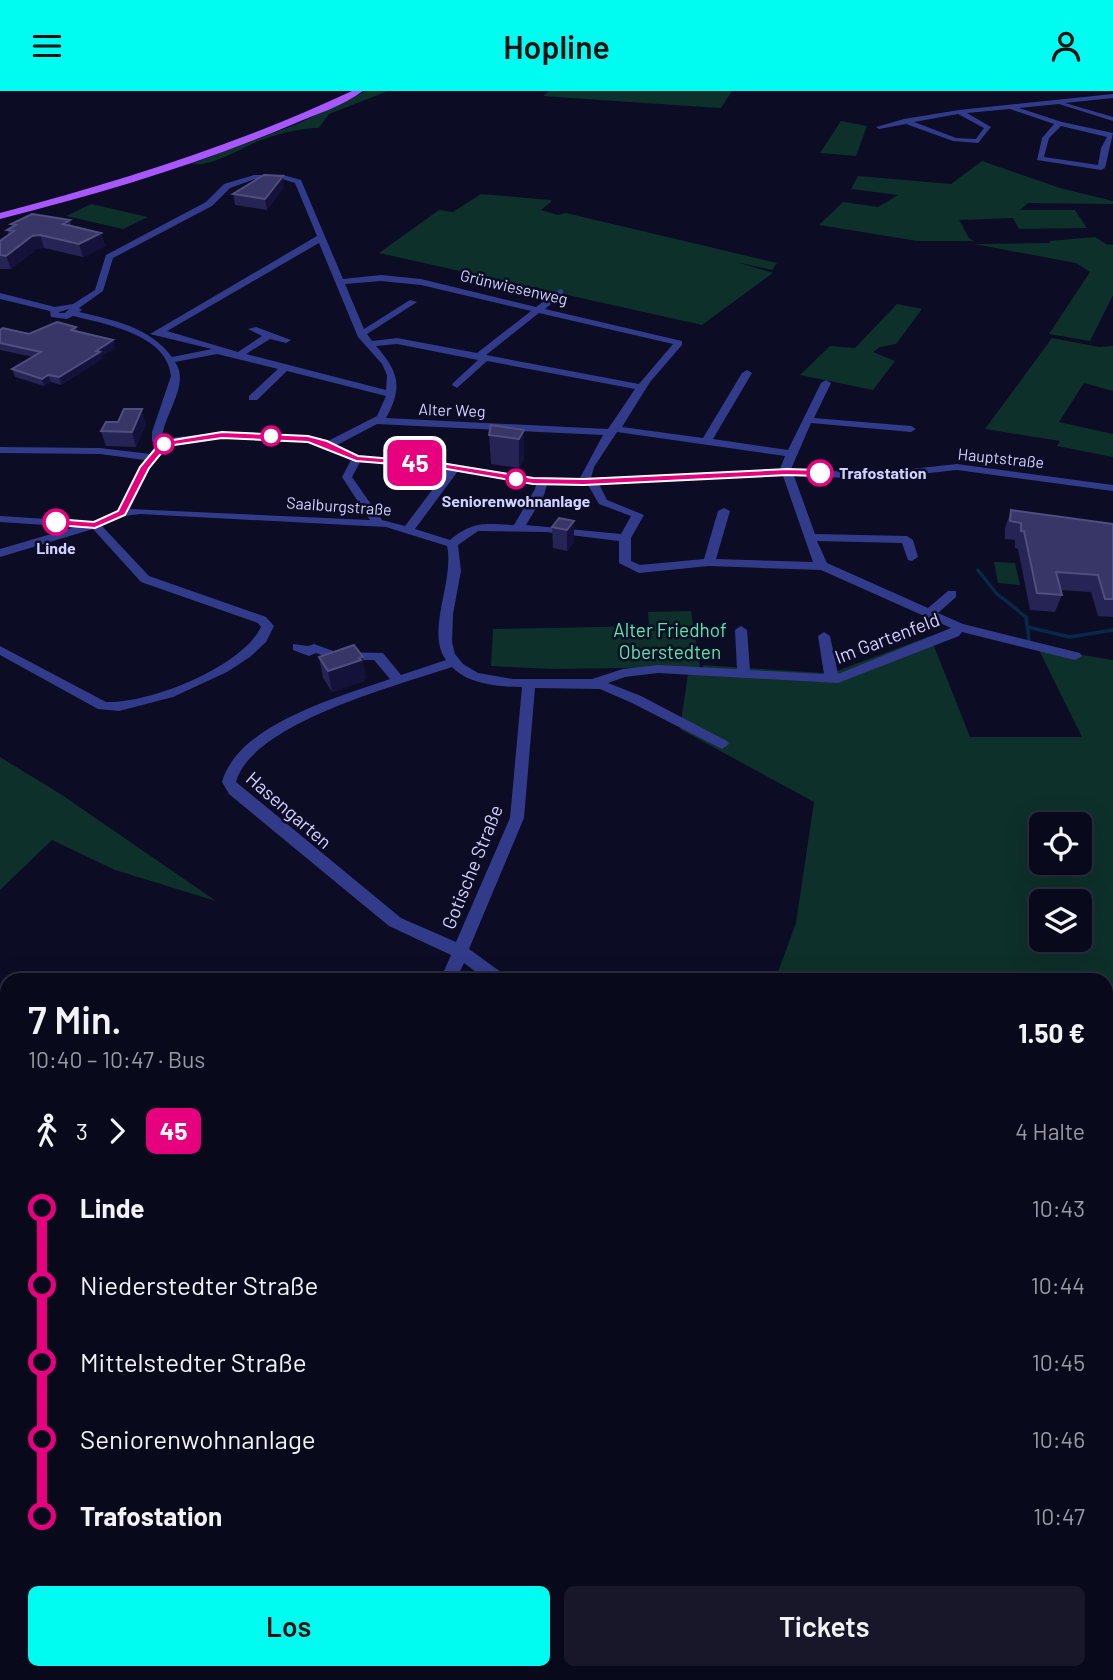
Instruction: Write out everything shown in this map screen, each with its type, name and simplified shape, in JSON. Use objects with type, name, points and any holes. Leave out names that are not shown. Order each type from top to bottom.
[{"type":"main road","points":[[0,216],[219,150],[319,111],[359,91]]},
{"type":"main road","points":[[0,223],[26,209]]},
{"type":"street","points":[[879,127],[958,112],[1113,96]]},
{"type":"street","points":[[1099,97],[1113,103]]},
{"type":"street","points":[[1056,101],[1113,119]]},
{"type":"street","points":[[1009,106],[1060,124],[1112,136],[1105,148],[1101,168],[1040,158],[1045,139],[1060,124]]},
{"type":"street","points":[[904,121],[955,140],[978,141],[988,127],[958,112]]},
{"type":"street","points":[[0,296],[55,310],[53,313],[56,316],[74,311],[99,291],[105,263],[109,257],[209,204],[227,185],[261,176],[294,180],[300,184],[320,239],[361,333],[391,371],[391,394],[387,410],[376,421],[329,445]]},
{"type":"street","points":[[147,338],[320,239]]},
{"type":"street","name":"Grünwiesenweg","points":[[340,282],[381,278],[421,282],[679,344],[640,387]]},
{"type":"street","points":[[457,385],[481,357],[560,292]]},
{"type":"street","points":[[361,333],[369,331],[413,302]]},
{"type":"street","points":[[0,552],[95,525],[122,513],[152,458],[164,444],[157,441],[156,434],[169,393],[169,360],[158,346],[147,338],[74,311]]},
{"type":"street","points":[[253,329],[286,340]]},
{"type":"street","points":[[159,332],[216,347],[218,351]]},
{"type":"street","points":[[239,355],[270,336]]},
{"type":"street","points":[[370,344],[397,341],[640,387],[589,467],[588,482],[603,502],[638,515],[625,538],[625,563],[639,569],[709,562],[823,566],[959,627]]},
{"type":"street","points":[[169,360],[218,351],[391,394]]},
{"type":"street","points":[[253,398],[285,368]]},
{"type":"street","points":[[707,440],[747,373]]},
{"type":"street","points":[[823,566],[785,464],[826,383]]},
{"type":"street","points":[[807,420],[911,429]]},
{"type":"street","name":"Alter Weg","points":[[376,421],[613,430],[707,440],[790,453]]},
{"type":"street","name":"Hauptstraße","points":[[164,444],[232,435],[299,438],[329,445],[356,459],[455,468],[542,482],[787,472],[874,476],[957,467],[1113,488]]},
{"type":"street","points":[[0,450],[100,451],[152,458]]},
{"type":"street","points":[[356,459],[347,475],[349,481],[378,523]]},
{"type":"street","points":[[408,530],[455,468]]},
{"type":"street","points":[[724,476],[729,488]]},
{"type":"street","points":[[519,528],[522,519],[540,495],[542,482]]},
{"type":"street","points":[[709,562],[724,511]]},
{"type":"street","name":"Saalburgstraße","points":[[122,513],[159,512],[378,523],[452,544]]},
{"type":"street","points":[[0,519],[95,525],[145,579],[262,620],[268,626],[265,636],[234,662],[204,680],[174,692],[117,708],[103,706],[0,650]]},
{"type":"street","points":[[625,538],[519,528],[477,527],[469,530],[452,544],[455,572],[446,638],[453,661],[479,678],[594,683],[722,744]]},
{"type":"street","points":[[810,537],[906,540],[912,557]]},
{"type":"street","points":[[930,613],[952,594]]},
{"type":"street","name":"Im Gartenfeld","points":[[594,683],[641,670],[843,678],[954,633],[959,627],[1075,656]]},
{"type":"street","points":[[740,630],[744,672]]},
{"type":"street","name":"Im Gartenfeld","points":[[824,636],[832,679]]},
{"type":"street","points":[[298,647],[309,652],[314,648],[335,656],[378,656],[398,681]]},
{"type":"street","name":"Hasengarten","points":[[453,661],[306,713],[286,723],[233,770],[229,782],[234,790],[395,922],[461,952]]},
{"type":"street","name":"Gotische Straße","points":[[451,973],[517,818],[529,682]]},
{"type":"street","points":[[461,952],[490,973]]},
{"type":"green space","points":[[366,91],[388,91],[329,114],[319,128],[278,135],[215,161],[191,164],[297,124]]},
{"type":"green space","points":[[549,91],[732,91],[721,108],[718,108],[543,96]]},
{"type":"green space","points":[[841,121],[867,126],[856,156],[820,153]]},
{"type":"green space","points":[[982,161],[1060,188],[1113,201],[1113,204],[1028,203],[1020,210],[1075,210],[1087,228],[1019,229],[1013,218],[959,220],[969,238],[974,241],[917,241],[819,225],[843,202],[878,207],[898,195],[851,189],[858,176],[951,184]]},
{"type":"green space","points":[[481,194],[550,200],[552,201],[541,210],[558,215],[566,213],[777,263],[772,270],[736,262],[773,273],[702,325],[379,253],[439,210],[453,212]]},
{"type":"green space","points":[[91,204],[148,217],[123,229],[66,216]]},
{"type":"green space","points":[[1095,237],[1113,245],[1113,295],[1090,341],[1049,334],[1090,272],[1076,263],[974,244],[1050,243],[1049,241]]},
{"type":"green space","points":[[897,304],[922,309],[896,344],[880,347],[873,352],[895,361],[873,390],[800,375],[830,346],[855,348]]},
{"type":"green space","points":[[1052,338],[1099,347],[1113,346],[1113,391],[1084,383],[1059,422],[1113,434],[1113,457],[1057,446],[1060,441],[985,429]]},
{"type":"green space","points":[[994,562],[1015,563],[1020,585],[998,583]]},
{"type":"green space","name":"Alter Friedhof Oberstedten","points":[[691,611],[700,667],[551,669],[491,666],[493,629],[649,626],[648,612]]},
{"type":"green space","points":[[930,636],[970,737],[1082,737],[1036,644],[1057,651],[1113,660],[1113,973],[778,973],[796,923],[814,802],[680,729],[688,674],[703,673],[703,665],[824,673],[837,671]]},
{"type":"green space","points":[[0,757],[62,795],[216,901],[115,870],[52,840],[0,890]]},
{"type":"building","points":[[264,175],[283,176],[265,199],[233,194]]},
{"type":"building","points":[[32,214],[70,220],[63,224],[101,233],[79,244],[40,235],[32,236],[6,256],[0,255],[0,241],[14,231],[7,230],[16,225],[11,224]]},
{"type":"building","points":[[57,322],[76,327],[71,330],[113,340],[96,351],[100,352],[59,377],[48,375],[42,379],[12,369],[41,352],[0,343],[0,330],[3,328],[29,334]]},
{"type":"building","points":[[124,409],[142,409],[132,432],[101,431],[106,422],[118,422]]},
{"type":"building","points":[[491,425],[524,430],[519,439],[489,435]]},
{"type":"building","points":[[1011,510],[1113,524],[1113,599],[1105,599],[1098,575],[1056,572],[1062,595],[1037,593],[1024,531],[1021,531],[1021,523],[1010,521]]},
{"type":"building","points":[[559,518],[574,521],[567,530],[552,527]]},
{"type":"building","points":[[354,645],[363,657],[359,658],[361,660],[328,671],[319,657]]},
{"type":"waterway","points":[[978,570],[996,593],[1026,617],[1027,627]]},
{"type":"waterway","points":[[1027,627],[1070,637],[1113,630]]},
{"type":"waterway","points":[[1027,627],[1029,641]]},
{"type":"bus line","name":"45","points":[[56,522],[95,525],[122,513],[145,467],[164,444],[222,435],[308,439],[324,443],[356,459],[441,465],[533,481],[660,480],[787,472],[820,473]]},
{"type":"place","name":"Trafostation","points":[[820,473]]},
{"type":"place","name":"Seniorenwohnanlage","points":[[516,479]]},
{"type":"place","name":"Linde","points":[[56,522]]}]
